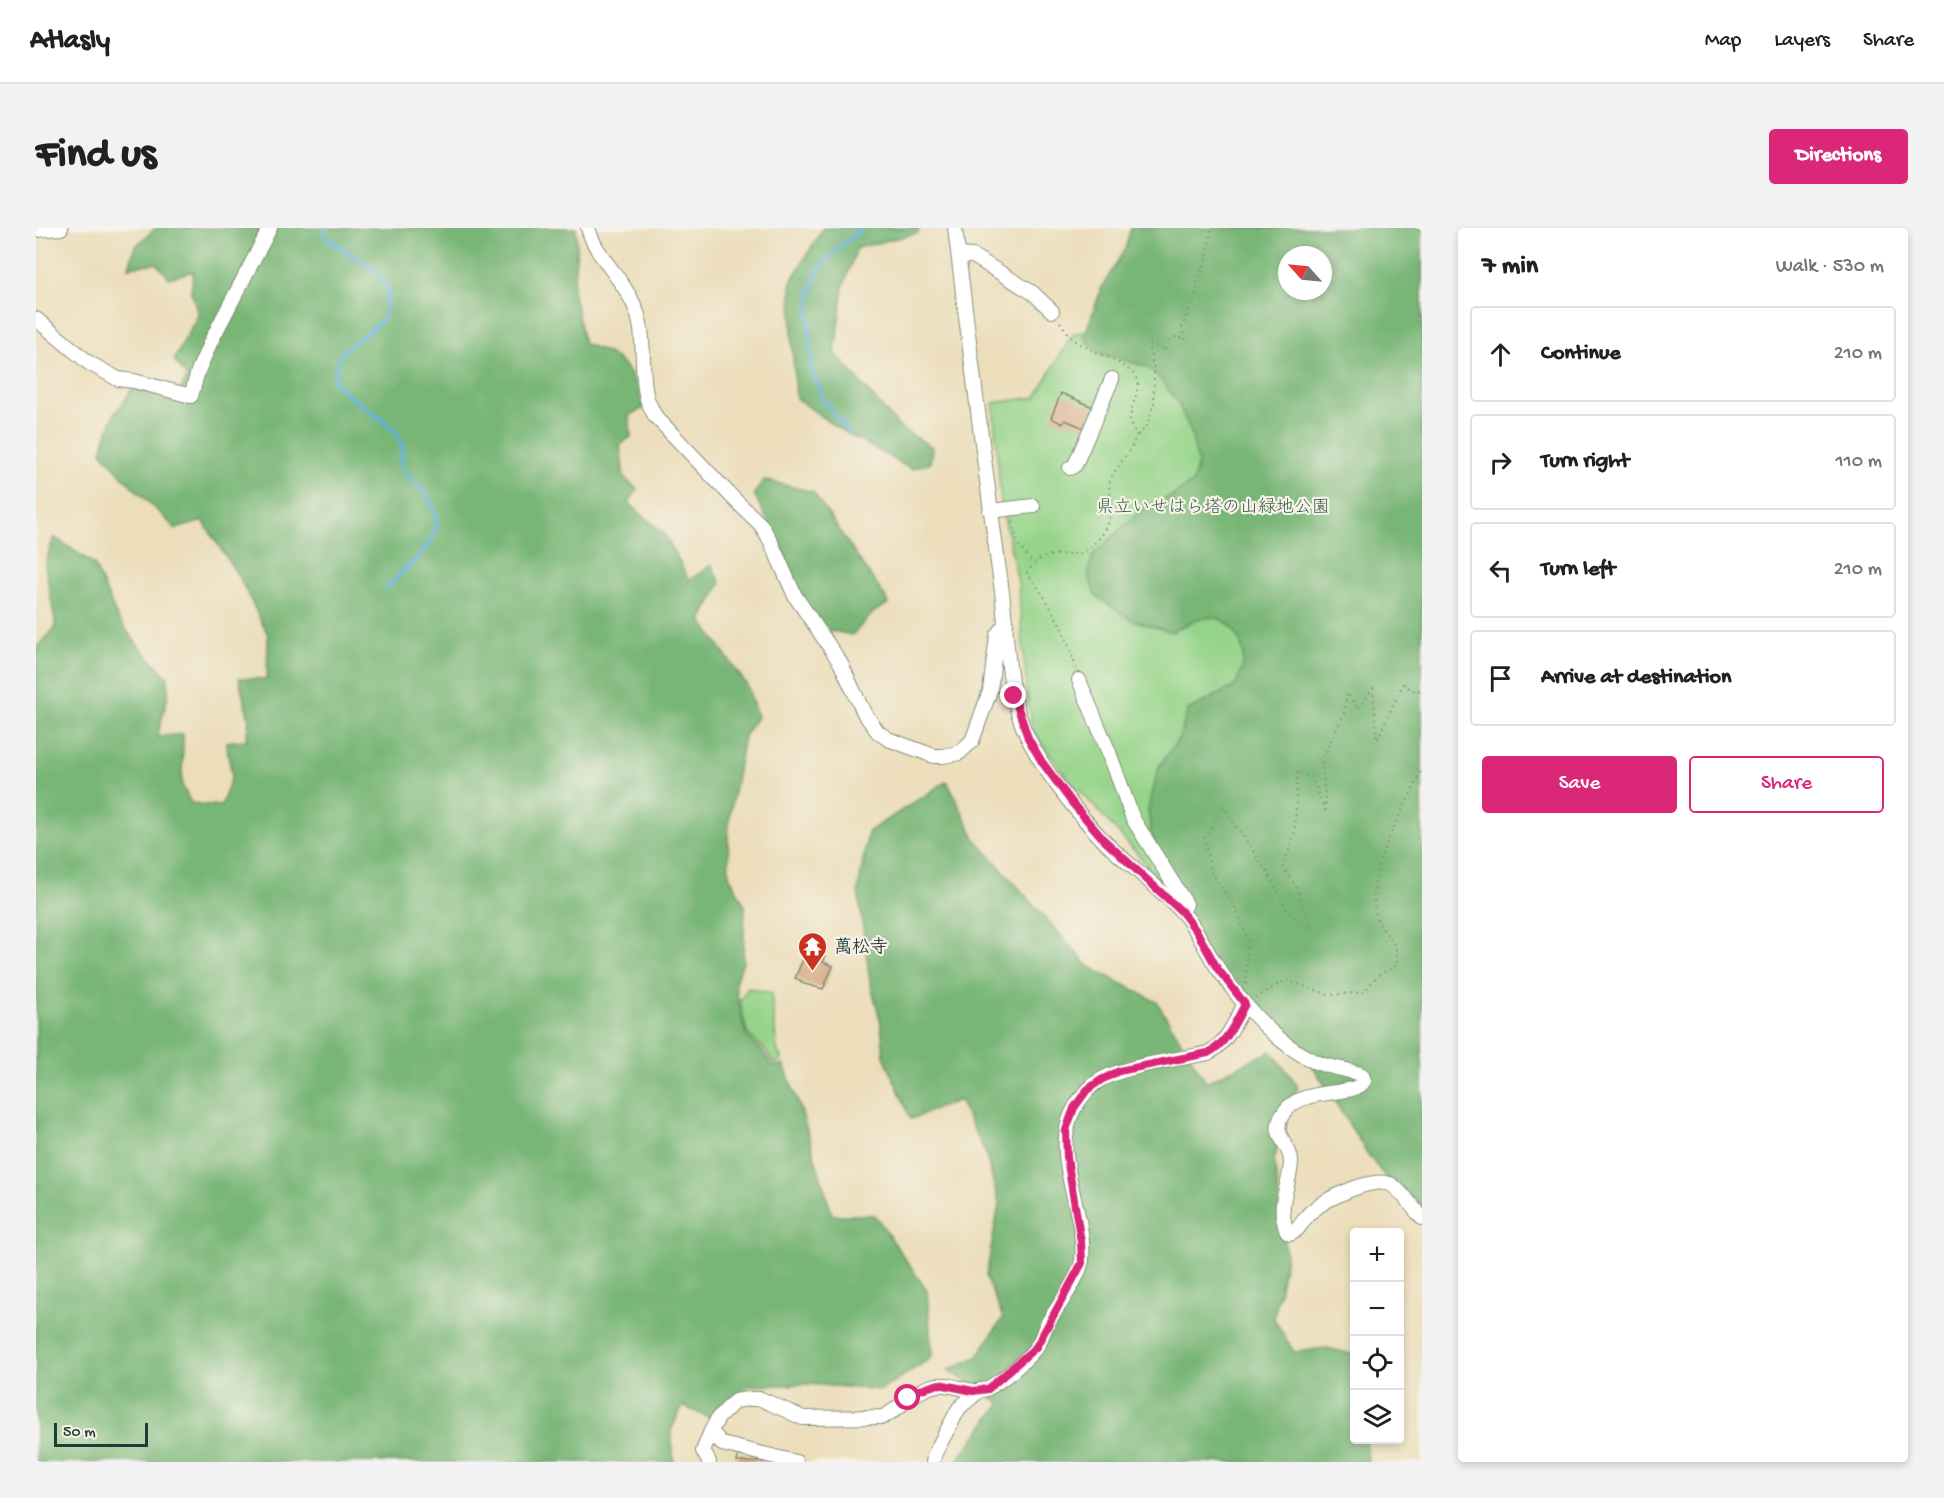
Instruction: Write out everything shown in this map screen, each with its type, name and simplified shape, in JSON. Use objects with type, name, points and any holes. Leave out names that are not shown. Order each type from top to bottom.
[{"type":"street","points":[[36,230],[61,228]]},
{"type":"street","points":[[36,319],[89,363],[118,379],[135,381],[191,396],[198,371],[211,341],[270,228]]},
{"type":"street","points":[[588,228],[591,239],[634,304],[640,326],[647,399],[655,416],[761,525],[795,596],[840,662],[864,713],[878,732],[888,739],[934,756],[952,756],[966,747],[977,733],[990,691],[997,634],[1006,623]]},
{"type":"street","points":[[955,228],[1009,660],[1020,716],[1028,738],[1042,762],[1073,804],[1104,840],[1182,912],[1197,932],[1217,968],[1245,1004],[1280,1041],[1315,1062],[1362,1075],[1364,1081],[1354,1090],[1317,1094],[1299,1101],[1286,1109],[1280,1119],[1279,1136],[1290,1156],[1291,1164],[1282,1202],[1287,1232],[1294,1233],[1307,1215],[1330,1199],[1344,1192],[1379,1182],[1392,1185],[1422,1218]]},
{"type":"street","points":[[959,255],[973,256],[1033,293],[1052,311]]},
{"type":"street","points":[[1070,468],[1075,465],[1112,379]]},
{"type":"street","points":[[990,511],[1032,506]]},
{"type":"street","points":[[1079,680],[1133,819],[1186,904],[1182,912]]},
{"type":"street","points":[[709,1462],[704,1451],[711,1431],[718,1418],[735,1401],[761,1400],[803,1418],[870,1418],[894,1412],[919,1390],[939,1384],[973,1391],[988,1389],[1036,1347],[1082,1263],[1081,1242],[1067,1158],[1066,1130],[1074,1108],[1087,1090],[1119,1071],[1208,1053],[1215,1049],[1230,1033],[1245,1004]]},
{"type":"street","points":[[933,1462],[935,1453],[959,1408],[980,1390]]},
{"type":"street","points":[[711,1431],[722,1444],[796,1462]]},
{"type":"path","points":[[1079,680],[1069,643],[1057,615],[1027,573],[1033,564],[1052,554],[1083,553],[1100,539],[1106,530],[1111,509],[1109,484],[1125,460],[1136,435],[1147,426],[1154,402],[1154,368],[1148,346],[1153,345],[1165,351],[1165,343],[1172,338],[1178,336],[1185,340],[1182,327],[1207,260],[1211,228]]},
{"type":"path","points":[[1013,521],[1017,543],[1033,564]]},
{"type":"path","points":[[1245,1004],[1247,937],[1234,905],[1211,872],[1204,839],[1223,807],[1268,873],[1287,911],[1312,929],[1296,886],[1283,868],[1295,832],[1297,771],[1312,777],[1326,813],[1322,760],[1344,713],[1347,693],[1358,709],[1373,688],[1377,740],[1403,684],[1416,692],[1422,689]]},
{"type":"path","points":[[1245,1004],[1286,980],[1330,995],[1364,992],[1378,975],[1397,964],[1395,947],[1377,920],[1374,889],[1383,848],[1422,768]]},
{"type":"green space","points":[[156,228],[576,228],[577,247],[573,289],[584,344],[608,353],[624,366],[636,384],[644,408],[629,415],[631,437],[620,445],[624,478],[637,489],[629,503],[665,535],[689,580],[711,565],[721,583],[701,620],[748,687],[757,717],[744,736],[728,826],[729,875],[745,906],[743,962],[735,982],[746,1035],[762,1051],[772,1066],[784,1065],[800,1107],[832,1215],[875,1215],[927,1291],[932,1357],[882,1390],[809,1384],[749,1386],[710,1418],[683,1406],[671,1430],[674,1462],[36,1462],[36,648],[56,627],[45,565],[54,537],[94,564],[118,619],[168,678],[168,696],[157,737],[183,734],[182,785],[191,803],[221,806],[232,776],[226,742],[246,740],[249,720],[239,678],[267,679],[268,635],[239,577],[203,521],[176,529],[124,478],[102,452],[115,413],[134,385],[178,394],[187,377],[174,360],[198,315],[191,290],[194,271],[169,278],[156,263],[129,267],[135,247]]},
{"type":"green space","points":[[823,228],[919,228],[918,233],[857,248],[843,287],[835,353],[900,428],[932,447],[930,463],[911,469],[838,428],[796,398],[791,281]]},
{"type":"green space","name":"県立いせはら塔の山緑地公園","points":[[1131,228],[1422,228],[1422,1223],[1369,1156],[1304,1052],[1209,958],[1171,888],[1151,833],[1148,810],[1159,766],[1179,739],[1188,710],[1235,686],[1242,669],[1243,656],[1237,635],[1222,620],[1204,618],[1171,632],[1132,620],[1095,595],[1088,574],[1093,555],[1146,506],[1174,495],[1193,482],[1198,463],[1191,432],[1177,401],[1158,376],[1147,367],[1097,352],[1084,337],[1102,287],[1125,249]]},
{"type":"green space","name":"県立いせはら塔の山緑地公園","points":[[1422,228],[1281,1022],[1245,1004],[1143,860],[1064,773],[1033,732],[1027,696],[1018,582],[1001,503],[993,403],[1036,397],[1072,335],[1145,310],[1167,268],[1278,251],[1278,300],[1332,300],[1332,246],[1307,246]]},
{"type":"green space","points":[[764,480],[813,492],[889,603],[874,612],[852,635],[826,630],[803,600],[781,547],[754,494]]},
{"type":"green space","points":[[947,781],[976,840],[1088,966],[1157,1002],[1206,1082],[1271,1051],[1298,1086],[1274,1160],[1286,1256],[1274,1319],[1294,1352],[1327,1348],[1350,1354],[1350,1444],[1366,1444],[1368,1462],[956,1462],[1001,1403],[948,1370],[977,1357],[1003,1318],[986,1277],[999,1204],[985,1152],[959,1100],[911,1119],[884,1056],[881,1023],[870,981],[858,891],[868,832]]},
{"type":"green space","points":[[748,988],[771,993],[777,1049],[782,1060],[774,1064],[764,1049],[747,1033],[740,1000]]},
{"type":"building","points":[[1061,393],[1093,407],[1084,428],[1065,420],[1063,424],[1051,418]]},
{"type":"building","points":[[815,953],[825,957],[823,962],[833,966],[823,989],[801,983],[802,981],[795,978],[805,955],[813,958]]},
{"type":"building","points":[[739,1453],[770,1462],[737,1462]]},
{"type":"waterway","points":[[324,228],[326,237],[377,272],[388,288],[386,312],[382,321],[341,355],[333,381],[398,435],[402,446],[405,473],[426,495],[436,517],[436,528],[428,546],[387,588]]},
{"type":"waterway","points":[[849,433],[824,401],[811,369],[809,302],[812,285],[823,264],[863,228]]},
{"type":"place","name":"萬松寺","points":[[813,972]]},
{"type":"route","points":[[908,1398],[919,1390],[939,1384],[973,1391],[988,1389],[1036,1347],[1082,1263],[1081,1242],[1067,1158],[1066,1130],[1074,1108],[1087,1090],[1119,1071],[1208,1053],[1230,1033],[1245,1004],[1217,968],[1197,932],[1182,912],[1104,840],[1073,804],[1042,762],[1028,738],[1014,696]]}]
